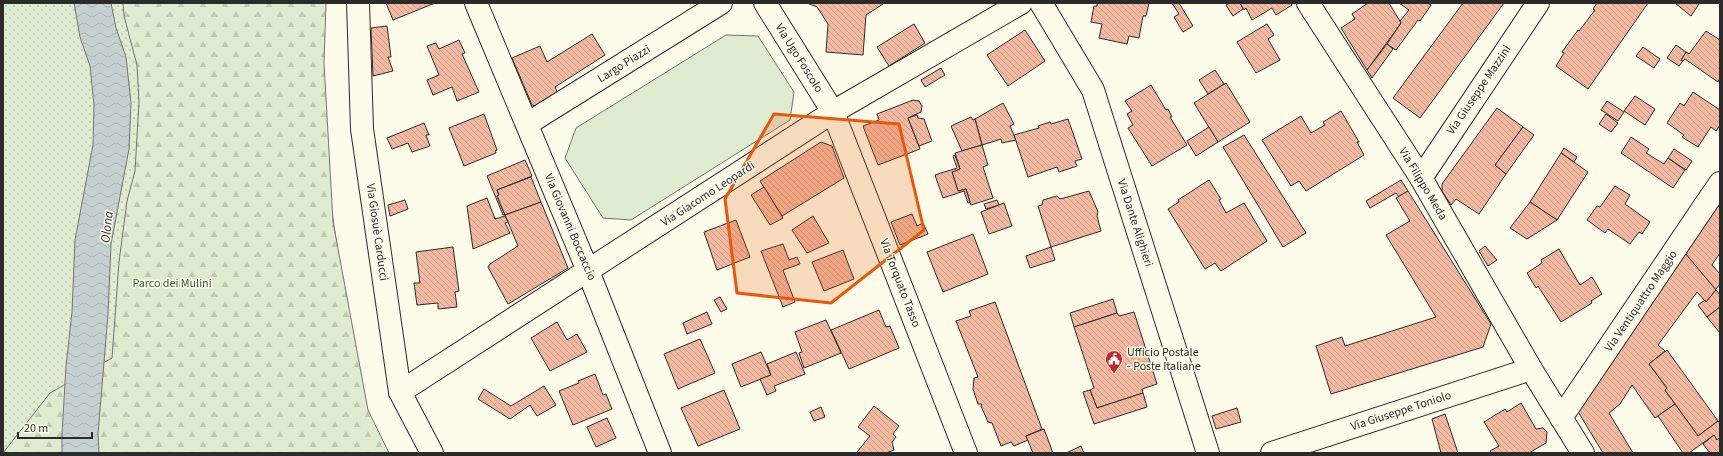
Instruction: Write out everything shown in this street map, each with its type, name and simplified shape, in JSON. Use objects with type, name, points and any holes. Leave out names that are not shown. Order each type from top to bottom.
[{"type":"street","name":"Via Giosuè Carducci","points":[[358,3],[362,129],[400,392],[432,453]]},
{"type":"street","name":"Via Giovanni Boccaccio","points":[[476,3],[588,271],[660,453]]},
{"type":"street","name":"Largo Piazzi","points":[[527,124],[721,3]]},
{"type":"street","name":"Via Ugo Foscolo","points":[[765,3],[833,112]]},
{"type":"street","name":"Via Giacomo Leopardi","points":[[400,392],[833,112],[1021,3]]},
{"type":"street","name":"Via Dante Alighieri","points":[[1041,3],[1093,90],[1208,453]]},
{"type":"street","name":"Via Filippo Meda","points":[[1308,3],[1421,178],[1531,369],[1582,453]]},
{"type":"street","name":"Via Giuseppe Mazzini","points":[[1421,178],[1538,3]]},
{"type":"street","name":"Via Torquato Tasso","points":[[833,112],[966,453]]},
{"type":"street","name":"Via Ventiquattro Maggio","points":[[1561,418],[1720,183]]},
{"type":"street","name":"Via Giuseppe Toniolo","points":[[1272,453],[1531,369]]},
{"type":"highlighted area","points":[[774,114],[899,124],[924,230],[831,303],[737,293],[725,199]]},
{"type":"green space","name":"Parco dei Mulini","points":[[3,3],[317,3],[330,198],[362,420],[3,453]]},
{"type":"green space","name":"Parco dei Mulini","points":[[123,3],[326,3],[324,63],[333,222],[368,410],[389,453],[3,453],[50,393],[112,358],[119,262],[127,201],[135,171],[139,102],[137,65],[124,16]]},
{"type":"green space","points":[[726,35],[758,36],[794,92],[790,120],[631,220],[603,218],[565,158],[576,128]]},
{"type":"water","name":"Olona","points":[[74,3],[111,3],[116,28],[126,57],[131,103],[129,149],[111,244],[108,314],[98,434],[99,453],[62,453],[66,366],[72,312],[75,240],[93,145],[94,105],[90,66],[80,37]]},
{"type":"building","points":[[386,3],[435,3],[393,20]]},
{"type":"building","points":[[807,3],[882,3],[883,4],[866,15],[863,55],[826,52],[828,24],[817,7]]},
{"type":"building","points":[[1097,3],[1149,3],[1146,16],[1143,16],[1139,38],[1129,36],[1127,44],[1099,38],[1102,24],[1091,22],[1094,6],[1097,6]]},
{"type":"building","points":[[1172,3],[1179,3],[1193,26],[1183,32],[1174,17],[1179,14]]},
{"type":"building","points":[[1229,3],[1240,3],[1243,9],[1233,16],[1226,5]]},
{"type":"building","points":[[1240,3],[1291,3],[1292,5],[1276,15],[1272,8],[1252,20],[1246,8],[1244,10]]},
{"type":"building","points":[[1368,3],[1389,3],[1401,23],[1367,70],[1341,28],[1355,19],[1352,14]]},
{"type":"building","points":[[1399,3],[1428,3],[1431,5],[1396,50],[1387,44],[1401,23],[1400,21],[1409,10]]},
{"type":"building","points":[[1463,3],[1504,3],[1420,118],[1393,98]]},
{"type":"building","points":[[1597,3],[1648,3],[1588,89],[1556,66],[1564,53],[1562,52],[1595,10],[1593,9]]},
{"type":"building","points":[[1675,3],[1697,3],[1699,4],[1691,16]]},
{"type":"building","points":[[914,24],[925,43],[889,66],[877,47]]},
{"type":"building","points":[[1267,24],[1274,35],[1268,39],[1280,60],[1256,73],[1237,42]]},
{"type":"building","points":[[387,26],[391,57],[388,57],[393,71],[373,76],[371,28]]},
{"type":"building","points":[[1025,30],[1045,61],[1008,86],[987,55]]},
{"type":"building","points":[[1706,31],[1720,40],[1720,81],[1718,80],[1718,82],[1685,59],[1683,61],[1681,60],[1686,52],[1689,54]]},
{"type":"building","points":[[592,34],[605,55],[555,87],[558,94],[544,108],[532,105],[512,58],[540,46],[547,62]]},
{"type":"building","points":[[459,40],[465,53],[462,54],[479,92],[457,101],[452,87],[433,95],[427,80],[439,75],[427,46],[436,43],[439,49]]},
{"type":"building","points":[[1387,44],[1393,49],[1372,78],[1367,70]]},
{"type":"building","points":[[1676,45],[1686,52],[1681,60],[1683,61],[1679,66],[1667,58]]},
{"type":"building","points":[[1643,47],[1660,59],[1654,68],[1636,56]]},
{"type":"building","points":[[941,68],[945,75],[925,87],[921,80]]},
{"type":"building","points":[[1215,70],[1224,84],[1208,94],[1199,80]]},
{"type":"building","points":[[1226,83],[1250,122],[1218,142],[1194,103]]},
{"type":"building","points":[[1151,85],[1166,110],[1168,109],[1172,117],[1170,117],[1187,145],[1152,166],[1128,128],[1133,125],[1127,114],[1132,111],[1125,101]]},
{"type":"building","points":[[1693,92],[1720,110],[1720,125],[1716,131],[1711,127],[1698,147],[1682,137],[1684,135],[1667,123],[1680,103],[1684,106]]},
{"type":"building","points":[[1635,96],[1655,109],[1645,125],[1624,111]]},
{"type":"building","points":[[913,100],[919,101],[922,106],[921,112],[908,118],[920,149],[878,165],[863,126],[879,120],[877,114]]},
{"type":"building","points":[[1607,101],[1624,112],[1618,121],[1601,110]]},
{"type":"building","points":[[1003,103],[1014,124],[1010,126],[1016,140],[1002,143],[1001,139],[982,145],[975,119]]},
{"type":"building","points":[[1497,108],[1523,127],[1495,165],[1506,174],[1479,214],[1456,199],[1451,205],[1442,191],[1442,184]]},
{"type":"building","points":[[1341,111],[1359,142],[1357,142],[1364,155],[1306,191],[1299,181],[1291,186],[1262,140],[1301,116],[1311,133],[1325,125],[1323,122]]},
{"type":"building","points":[[484,114],[497,150],[495,151],[496,153],[464,166],[449,128]]},
{"type":"building","points":[[1606,114],[1618,123],[1611,132],[1599,124]]},
{"type":"building","points":[[917,115],[918,118],[924,119],[932,141],[919,146],[908,118]]},
{"type":"building","points":[[971,117],[973,120],[975,119],[982,145],[962,151],[951,126]]},
{"type":"building","points":[[1068,119],[1082,159],[1075,161],[1077,166],[1059,172],[1057,167],[1028,177],[1014,135],[1039,128],[1038,126],[1050,122],[1051,124]]},
{"type":"building","points":[[424,123],[429,135],[426,135],[430,146],[412,152],[408,143],[392,149],[387,138]]},
{"type":"building","points":[[1209,127],[1218,142],[1196,156],[1187,141]]},
{"type":"building","points":[[1523,127],[1534,135],[1506,174],[1495,165]]},
{"type":"building","points":[[1244,135],[1306,233],[1283,247],[1223,147]]},
{"type":"building","points":[[1631,137],[1649,149],[1646,153],[1664,164],[1668,158],[1685,170],[1673,188],[1621,153]]},
{"type":"building","points":[[821,142],[832,146],[844,178],[782,216],[760,181]]},
{"type":"building","points":[[982,145],[988,165],[983,167],[993,198],[971,205],[966,189],[958,191],[952,172],[960,169],[955,153]]},
{"type":"building","points":[[1564,148],[1577,157],[1574,162],[1561,153]]},
{"type":"building","points":[[1674,149],[1692,161],[1686,170],[1668,158]]},
{"type":"building","points":[[1561,153],[1588,172],[1557,220],[1530,202]]},
{"type":"building","points":[[955,155],[960,169],[952,172],[958,191],[966,189],[970,202],[968,203],[964,191],[943,198],[935,175],[957,168],[953,156]]},
{"type":"building","points":[[525,160],[532,176],[497,190],[499,195],[497,196],[505,215],[503,215],[487,176]]},
{"type":"building","points":[[531,177],[541,202],[505,215],[497,196],[499,195],[497,190]]},
{"type":"building","points":[[1209,180],[1221,199],[1219,200],[1226,213],[1244,203],[1267,241],[1221,271],[1215,263],[1205,269],[1168,209],[1179,202],[1178,200]]},
{"type":"building","points":[[1401,180],[1408,191],[1399,197],[1396,193],[1370,208],[1366,201]]},
{"type":"building","points":[[1615,186],[1630,195],[1625,204],[1650,222],[1642,234],[1639,232],[1630,244],[1608,229],[1605,233],[1587,220],[1597,206],[1600,207]]},
{"type":"building","points":[[764,187],[783,218],[770,225],[751,195]]},
{"type":"building","points":[[1089,191],[1098,212],[1097,216],[1101,231],[1051,247],[1038,206],[1042,205],[1043,200],[1057,196],[1060,199]]},
{"type":"building","points":[[1408,191],[1491,324],[1483,347],[1331,394],[1316,346],[1342,337],[1345,346],[1436,317],[1386,235],[1410,221],[1396,198]]},
{"type":"building","points":[[487,198],[495,219],[505,216],[508,222],[505,223],[510,233],[473,249],[467,206]]},
{"type":"building","points":[[405,200],[408,209],[390,216],[388,205]]},
{"type":"building","points":[[997,200],[999,205],[986,209],[984,204]]},
{"type":"building","points":[[541,202],[568,268],[508,304],[488,267],[490,264],[518,246],[505,215]]},
{"type":"building","points":[[1530,202],[1557,220],[1527,239],[1510,228]]},
{"type":"building","points":[[1004,203],[1012,226],[989,234],[981,212]]},
{"type":"building","points":[[1720,203],[1720,253],[1712,265],[1720,274],[1720,284],[1715,290],[1685,253]]},
{"type":"building","points":[[912,214],[917,226],[923,223],[928,234],[900,245],[891,222]]},
{"type":"building","points":[[813,216],[829,243],[807,253],[792,230]]},
{"type":"building","points":[[736,220],[750,257],[717,270],[704,232]]},
{"type":"building","points":[[973,234],[988,274],[943,292],[927,252]]},
{"type":"building","points":[[783,244],[789,260],[797,257],[800,264],[783,270],[795,302],[783,307],[761,251]]},
{"type":"building","points":[[1485,246],[1497,260],[1488,266],[1479,251]]},
{"type":"building","points":[[453,247],[459,291],[455,292],[457,307],[438,309],[438,303],[417,305],[414,283],[420,283],[416,252]]},
{"type":"building","points":[[1051,247],[1055,260],[1030,268],[1026,256]]},
{"type":"building","points":[[1559,249],[1580,285],[1592,277],[1602,294],[1591,301],[1592,303],[1561,322],[1538,286],[1536,288],[1527,273],[1542,263],[1541,260]]},
{"type":"building","points":[[843,250],[854,279],[824,291],[812,262]]},
{"type":"building","points":[[1685,253],[1716,290],[1706,302],[1697,292],[1658,345],[1665,351],[1649,364],[1667,388],[1665,390],[1675,404],[1655,418],[1632,385],[1620,404],[1609,413],[1633,453],[1603,453],[1577,410]]},
{"type":"building","points":[[1716,290],[1720,295],[1720,307],[1707,317],[1698,305],[1705,300],[1706,302]]},
{"type":"building","points":[[720,297],[727,309],[721,312],[714,300]]},
{"type":"building","points":[[1113,299],[1117,313],[1074,327],[1070,313]]},
{"type":"building","points":[[995,302],[1042,429],[1026,436],[1028,440],[1014,446],[1011,442],[1001,446],[992,423],[988,422],[981,406],[982,404],[978,404],[973,389],[974,378],[978,377],[956,321],[971,316],[969,311]]},
{"type":"building","points":[[1720,307],[1720,333],[1707,317]]},
{"type":"building","points":[[879,310],[886,327],[890,326],[899,348],[849,369],[831,330]]},
{"type":"building","points":[[707,312],[712,324],[687,334],[683,323]]},
{"type":"building","points":[[1134,312],[1157,384],[1142,389],[1143,393],[1097,408],[1090,390],[1094,388],[1074,327],[1117,313],[1119,316]]},
{"type":"building","points":[[826,320],[841,353],[804,368],[799,353],[802,352],[795,332]]},
{"type":"building","points":[[557,322],[567,340],[577,334],[587,352],[550,371],[531,338]]},
{"type":"building","points":[[700,339],[715,373],[678,389],[664,354]]},
{"type":"building","points":[[1667,350],[1718,421],[1698,436],[1665,390],[1667,388],[1649,364]]},
{"type":"building","points":[[761,352],[771,375],[741,387],[732,364]]},
{"type":"building","points":[[796,352],[805,374],[774,386],[776,391],[767,395],[760,379],[771,375],[767,364]]},
{"type":"building","points":[[595,374],[603,395],[606,394],[612,409],[573,425],[559,391],[579,383],[578,381]]},
{"type":"building","points":[[544,386],[556,405],[537,416],[530,405],[510,419],[478,399],[484,389],[511,406]]},
{"type":"building","points":[[724,390],[740,429],[698,446],[681,408]]},
{"type":"building","points":[[1090,390],[1097,408],[1143,393],[1147,407],[1094,424],[1083,392]]},
{"type":"building","points":[[1521,403],[1536,429],[1543,428],[1547,432],[1546,443],[1529,453],[1491,453],[1490,451],[1499,446],[1484,422],[1505,409],[1507,412]]},
{"type":"building","points":[[1675,404],[1698,436],[1718,421],[1720,423],[1720,437],[1717,440],[1714,435],[1689,453],[1683,453],[1658,416]]},
{"type":"building","points":[[874,406],[899,426],[893,434],[896,437],[892,442],[894,450],[886,453],[857,453],[870,436],[858,427]]},
{"type":"building","points":[[821,407],[825,417],[814,421],[810,412]]},
{"type":"building","points":[[1237,408],[1241,422],[1216,429],[1212,416]]},
{"type":"building","points":[[1445,414],[1458,453],[1441,453],[1432,419]]},
{"type":"building","points":[[607,418],[616,438],[596,447],[587,427]]},
{"type":"building","points":[[1044,429],[1053,453],[1033,453],[1026,436]]},
{"type":"building","points":[[1714,435],[1717,440],[1720,437],[1720,453],[1710,453],[1703,444]]},
{"type":"building","points":[[1081,446],[1084,453],[1066,453]]},
{"type":"place","name":"Ufficio Postale - Poste Italiane","points":[[1114,374]]}]
